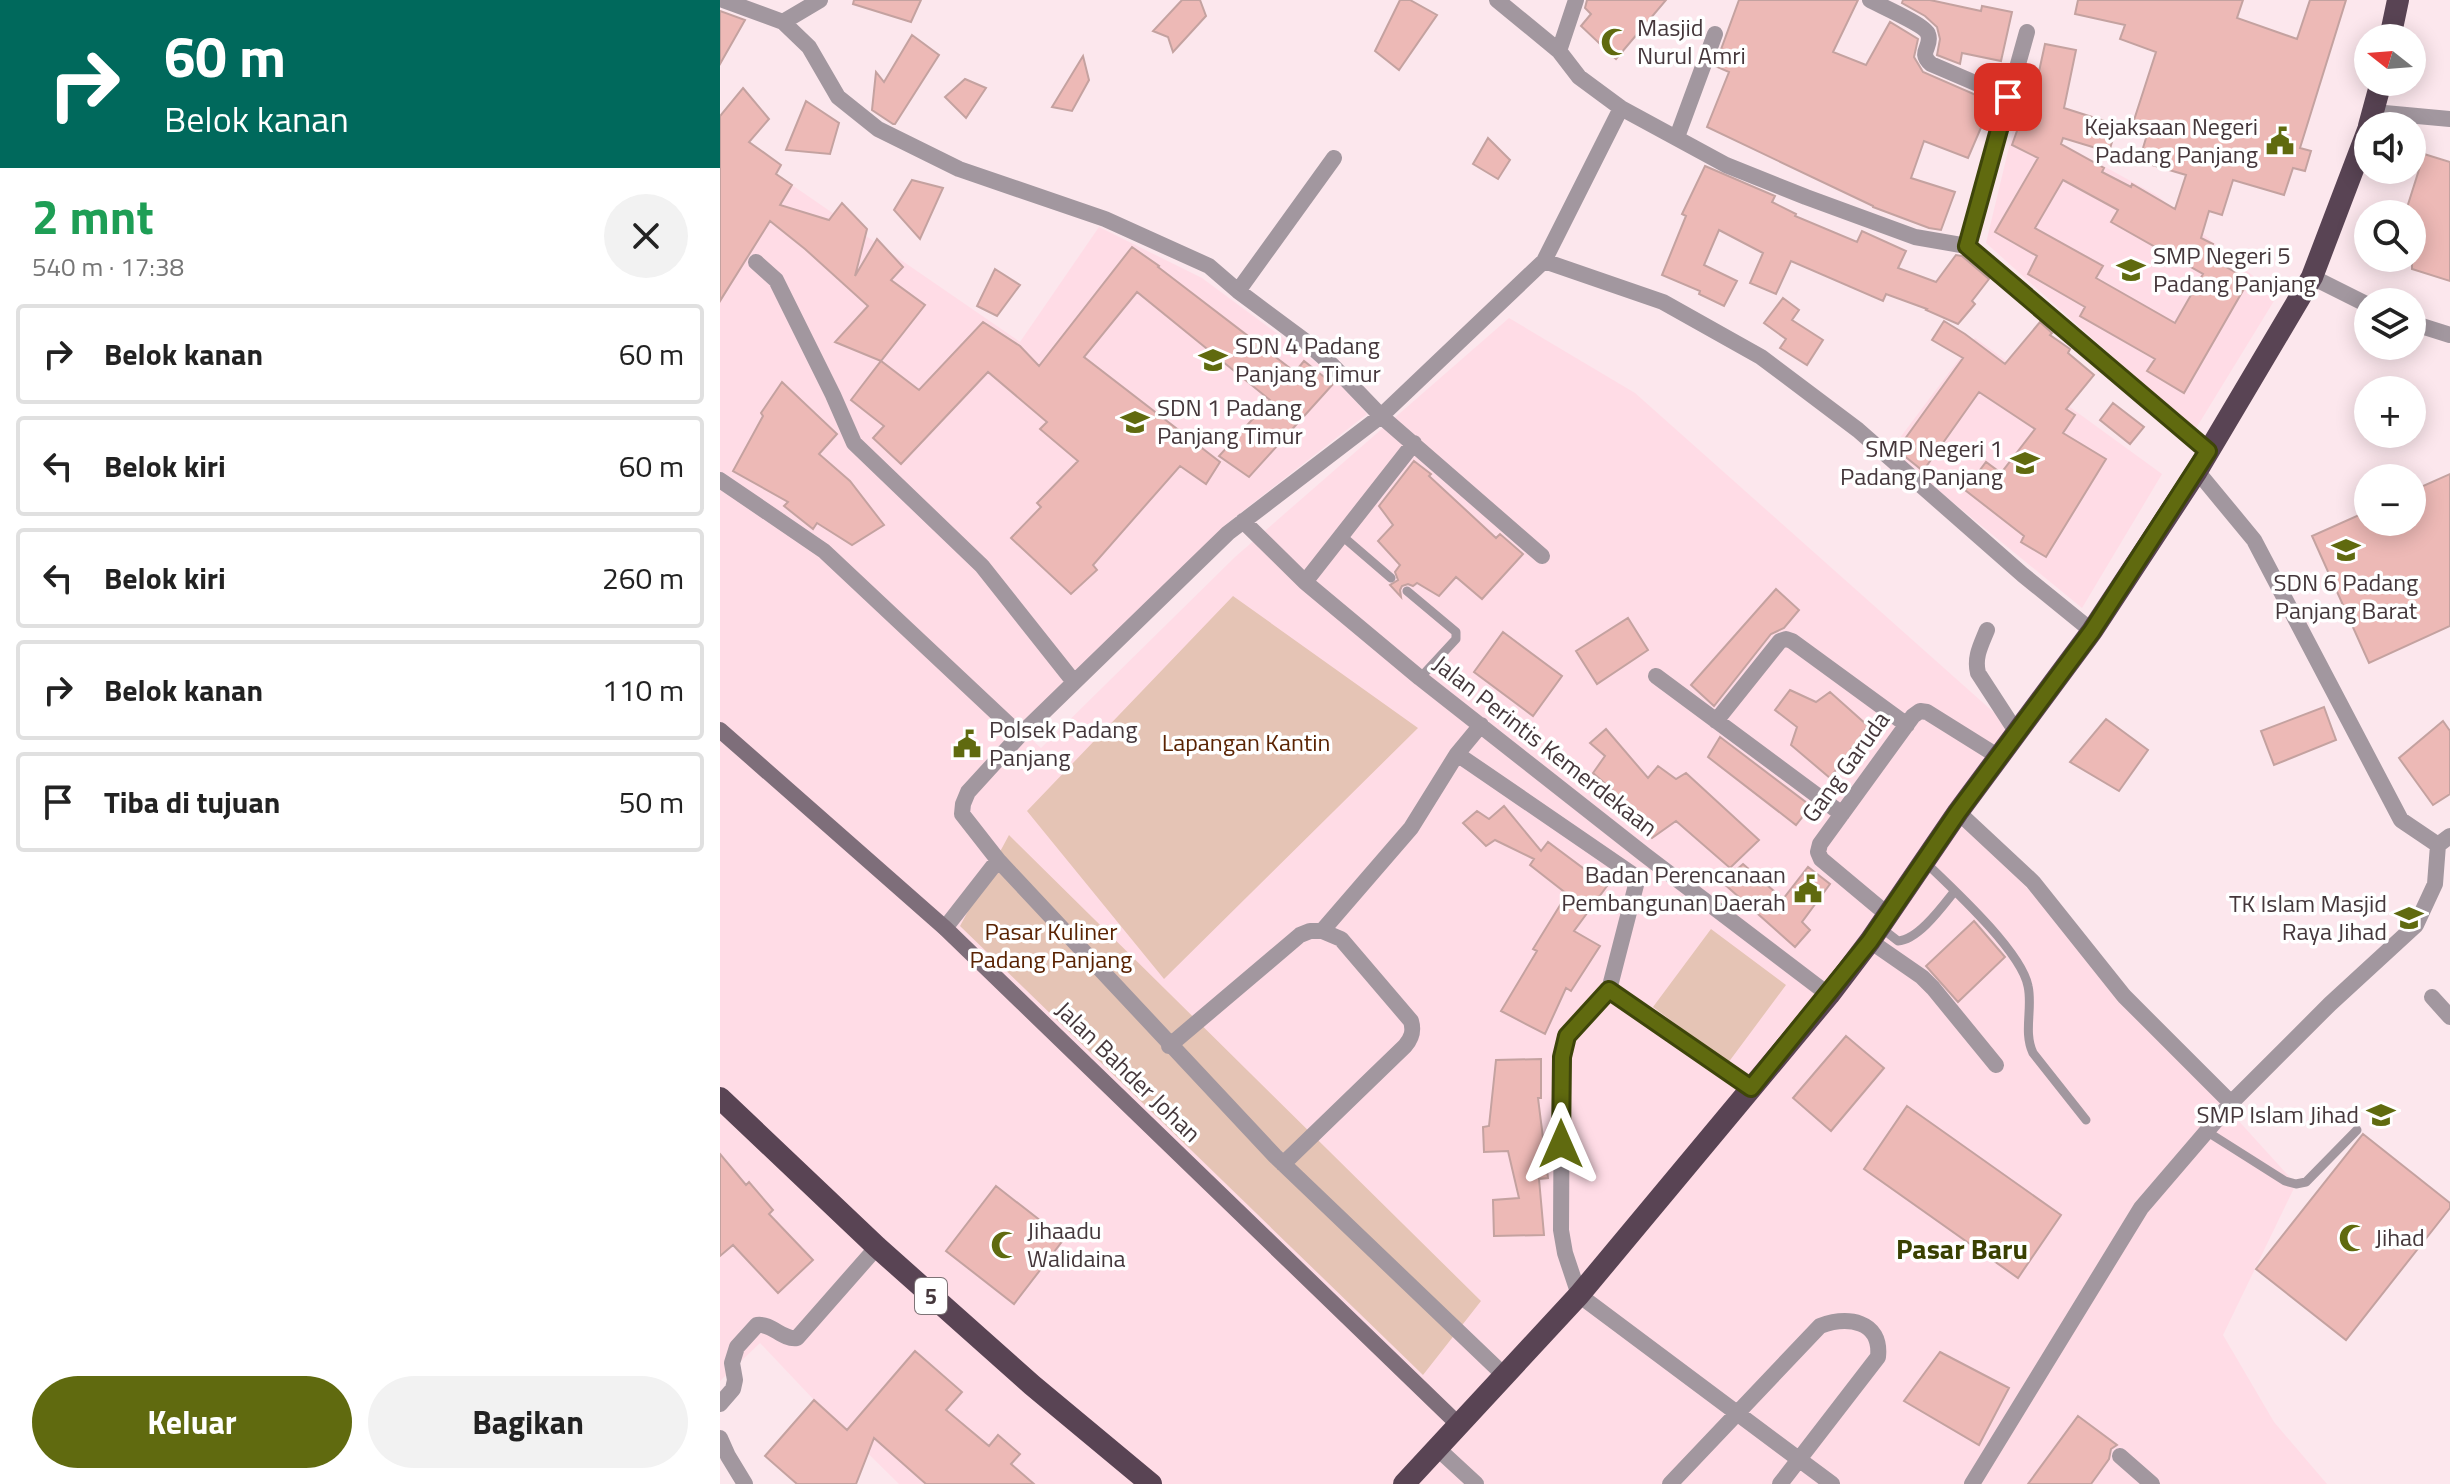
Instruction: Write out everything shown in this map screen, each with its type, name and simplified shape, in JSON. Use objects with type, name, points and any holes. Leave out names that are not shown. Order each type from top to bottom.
[{"type":"highway","points":[[2393,24],[2398,0]]},
{"type":"highway","points":[[1404,1484],[1579,1295],[1829,995],[1879,928],[1958,812],[2092,631],[2202,461],[2312,277],[2354,167]]},
{"type":"highway","name":"5","points":[[720,1098],[877,1247],[1032,1385],[1151,1484]]},
{"type":"main road","name":"Jalan Bahder Johan","points":[[720,730],[945,928],[1459,1425]]},
{"type":"street","points":[[723,0],[783,22],[809,47],[838,97],[878,129],[959,169],[1118,225],[1209,266],[1305,341],[1381,416],[1542,556]]},
{"type":"street","points":[[783,22],[820,0]]},
{"type":"street","points":[[1497,0],[1559,51],[1579,77],[1621,108],[1726,165],[1915,237],[1967,246],[2202,461],[2254,540],[2401,820],[2444,840],[2435,884],[2416,925],[2330,1004],[2231,1103],[2141,1208],[1972,1484]]},
{"type":"street","points":[[1559,51],[1576,0]]},
{"type":"street","points":[[1870,0],[1925,29],[1929,39],[1925,55],[1931,64],[2008,97]]},
{"type":"street","points":[[1967,246],[2027,32]]},
{"type":"street","points":[[1677,137],[1715,34]]},
{"type":"street","points":[[1505,1376],[1283,1164],[1169,1046],[998,860],[962,814],[968,792],[1020,735],[1228,533],[1381,416],[1544,261],[1621,108]]},
{"type":"street","points":[[2426,120],[2450,119]]},
{"type":"street","points":[[1238,291],[1334,158]]},
{"type":"street","points":[[1544,261],[1663,302],[1761,357],[1858,430],[2023,575],[2092,631]]},
{"type":"street","points":[[756,262],[776,280],[854,443],[982,566],[1074,682]]},
{"type":"street","points":[[2312,277],[2354,298]]},
{"type":"street","points":[[2426,327],[2450,335]]},
{"type":"street","points":[[1305,582],[1414,443]]},
{"type":"street","points":[[720,480],[824,551],[1020,735]]},
{"type":"street","name":"Jalan Perintis Kemerdekaan","points":[[1243,521],[1305,582],[1420,678],[1829,995]]},
{"type":"street","points":[[1987,630],[1978,652],[1978,673],[2017,733]]},
{"type":"street","points":[[1716,721],[1780,641],[1786,639],[1907,725]]},
{"type":"street","points":[[1656,676],[1842,814]]},
{"type":"street","name":"Gang Garuda","points":[[1996,1065],[1818,852],[1820,844],[1913,716],[1920,711],[1927,712],[1999,757]]},
{"type":"street","points":[[1322,931],[1411,828],[1457,754],[1481,725]]},
{"type":"street","points":[[1457,754],[1635,876],[1636,885],[1609,990],[1567,1036],[1562,1057],[1561,1230],[1562,1243],[1579,1295],[1832,1484]]},
{"type":"street","points":[[1958,812],[2033,882],[2124,996],[2231,1103]]},
{"type":"street","points":[[945,928],[998,860]]},
{"type":"street","points":[[1169,1046],[1300,935],[1322,931],[1341,939],[1411,1021],[1413,1030],[1405,1046],[1283,1164]]},
{"type":"street","points":[[1609,990],[1751,1088]]},
{"type":"street","points":[[2432,997],[2450,1017]]},
{"type":"street","points":[[720,1404],[733,1389],[732,1363],[737,1347],[757,1325],[766,1325],[788,1338],[797,1338],[877,1247]]},
{"type":"street","points":[[1670,1484],[1820,1326],[1834,1321],[1863,1325],[1875,1334],[1880,1344],[1878,1357],[1780,1484]]},
{"type":"street","points":[[720,1438],[745,1484]]},
{"type":"street","points":[[1437,1448],[1476,1484]]},
{"type":"street","points":[[2120,1456],[2152,1484]]},
{"type":"lane","points":[[1341,535],[1391,578]]},
{"type":"lane","points":[[1407,591],[1456,632],[1456,639],[1420,678]]},
{"type":"lane","points":[[1924,862],[1987,922],[2028,981],[2031,1004],[2028,1042],[2033,1053],[2086,1120]]},
{"type":"lane","points":[[1879,928],[1898,941],[1909,940],[1939,912],[1954,892]]},
{"type":"lane","points":[[2206,1131],[2285,1181],[2296,1184],[2306,1182],[2357,1130]]},
{"type":"shaded area","name":"SMP Negeri 5 Padang Panjang","points":[[2016,118],[2158,196],[2277,296],[2195,430],[1986,243]]},
{"type":"shaded area","points":[[792,185],[1020,342],[1099,227],[1202,278],[1328,371],[1367,414],[1225,525],[1021,730],[1041,748],[1235,557],[1509,318],[1635,393],[2017,733],[1958,812],[2296,1184],[2223,1335],[2274,1422],[2327,1484],[899,1484],[760,1343],[720,1381],[720,301]]},
{"type":"shaded area","name":"SMP Negeri 1 Padang Panjang","points":[[1975,338],[2162,474],[2082,608],[1890,451]]},
{"type":"green space","name":"Lapangan Kantin","points":[[1233,596],[1418,728],[1164,979],[1027,811]]},
{"type":"green space","name":"Pasar Kuliner Padang Panjang","points":[[1009,835],[1481,1301],[1423,1375],[960,926]]},
{"type":"green space","points":[[1711,929],[1786,985],[1728,1063],[1653,1007]]},
{"type":"building","points":[[854,0],[921,0],[911,22],[853,4]]},
{"type":"building","points":[[1182,0],[1200,0],[1206,16],[1173,52],[1168,37],[1153,31]]},
{"type":"building","points":[[1400,0],[1410,0],[1437,15],[1399,70],[1375,51]]},
{"type":"building","name":"Masjid Nurul Amri","points":[[1587,0],[1666,0],[1616,59],[1581,26],[1591,14],[1585,8]]},
{"type":"building","points":[[1739,0],[1858,0],[1833,52],[1866,65],[1890,22],[1918,39],[1914,57],[1923,72],[1992,102],[1968,158],[1924,141],[1911,178],[1955,192],[1941,230],[1873,207],[1707,127],[1729,72],[1715,66]]},
{"type":"building","points":[[1903,0],[1930,0],[1981,11],[1982,6],[2012,12],[2001,61],[1962,53],[1960,64],[1937,55],[1940,39],[1937,27],[1902,3]]},
{"type":"building","points":[[2078,0],[2243,0],[2237,18],[2297,39],[2310,0],[2346,0],[2300,148],[2311,151],[2305,171],[2293,168],[2284,195],[2233,180],[2222,215],[2209,211],[2201,238],[2213,244],[2207,256],[2249,280],[2184,393],[2147,371],[2155,359],[2080,316],[2085,307],[2028,274],[2037,256],[1995,232],[2038,158],[2012,145],[2029,97],[2033,99],[2045,44],[2076,50],[2064,108],[2117,125],[2109,152],[2063,138],[2061,144],[2104,168],[2102,172],[2131,187],[2132,184],[2175,209],[2186,175],[2139,161],[2150,125],[2134,120],[2156,52],[2120,39],[2125,25],[2075,14]],"holes":[[[2063,180],[2118,210],[2111,222],[2203,274],[2175,323],[2096,278],[2103,266],[2035,228]]]},
{"type":"building","points":[[720,11],[745,20],[720,64]]},
{"type":"building","points":[[912,35],[939,55],[893,124],[872,110],[876,72],[884,82]]},
{"type":"building","points":[[1083,56],[1089,80],[1072,111],[1052,107]]},
{"type":"building","points":[[965,79],[986,88],[966,118],[945,97]]},
{"type":"building","points":[[743,88],[769,119],[749,142],[781,165],[776,174],[792,185],[780,205],[829,220],[842,203],[867,229],[855,276],[877,239],[903,267],[891,280],[925,305],[881,361],[835,342],[868,306],[770,221],[720,301],[720,116]]},
{"type":"building","points":[[806,101],[839,123],[830,154],[786,150]]},
{"type":"building","points":[[1488,138],[1510,160],[1498,179],[1473,164]]},
{"type":"building","points":[[2426,155],[2450,162],[2450,281],[2422,272],[2426,272],[2426,200],[2409,200],[2414,184],[2426,184]]},
{"type":"building","points":[[1705,166],[1775,196],[1772,202],[1795,216],[1857,242],[1862,231],[1906,251],[1898,268],[1936,282],[1956,255],[1962,256],[1989,279],[1972,301],[1975,304],[1958,324],[1886,294],[1883,301],[1791,261],[1776,294],[1750,283],[1763,253],[1719,230],[1704,265],[1737,281],[1724,306],[1699,294],[1700,291],[1662,275],[1686,216],[1682,214]]},
{"type":"building","points":[[912,180],[943,188],[920,239],[894,210]]},
{"type":"building","points":[[1132,247],[1295,372],[1304,361],[1333,384],[1249,477],[1219,456],[1270,400],[1137,292],[1084,357],[1220,462],[1206,484],[1180,466],[1093,565],[1097,570],[1071,594],[1011,538],[1041,507],[1037,503],[1078,461],[1040,429],[1047,422],[988,372],[901,464],[873,438],[884,426],[851,400],[881,361],[919,390],[983,322],[1020,346],[1039,366]]},
{"type":"building","points":[[995,269],[1020,285],[997,316],[977,306]]},
{"type":"building","points":[[1783,298],[1799,310],[1792,320],[1823,340],[1807,365],[1780,348],[1786,339],[1764,323]]},
{"type":"building","points":[[1944,321],[2005,364],[2040,322],[2052,333],[2050,335],[2070,349],[2068,353],[2094,375],[2066,409],[2075,415],[2063,433],[2106,459],[2046,557],[2021,542],[2024,536],[1965,490],[1986,462],[2001,473],[2035,429],[1979,392],[1923,471],[1897,450],[1963,358],[1932,340]]},
{"type":"building","points":[[782,382],[837,434],[819,454],[850,481],[884,525],[852,545],[817,523],[813,529],[784,506],[788,502],[733,471],[763,416],[761,413]]},
{"type":"building","points":[[2113,403],[2144,427],[2130,444],[2100,420]]},
{"type":"building","points":[[1414,461],[1496,538],[1500,534],[1523,554],[1482,599],[1456,577],[1439,596],[1417,583],[1402,586],[1401,597],[1390,585],[1398,580],[1395,572],[1400,565],[1378,541],[1393,525],[1379,506]]},
{"type":"building","points":[[2450,474],[2450,626],[2369,663],[2312,536],[2354,517],[2354,536],[2426,536],[2426,485]]},
{"type":"building","points":[[1776,589],[1799,610],[1784,628],[1771,634],[1714,706],[1691,685]]},
{"type":"building","points":[[1628,618],[1648,650],[1597,684],[1576,651]]},
{"type":"building","points":[[1503,632],[1562,676],[1533,716],[1474,672]]},
{"type":"building","points":[[1790,690],[1816,702],[1830,692],[1868,726],[1830,778],[1791,745],[1797,727],[1775,710]]},
{"type":"building","points":[[2324,707],[2336,740],[2274,765],[2261,731]]},
{"type":"building","points":[[2106,719],[2148,750],[2119,791],[2070,762]]},
{"type":"building","points":[[2443,721],[2450,731],[2450,794],[2433,805],[2399,758]]},
{"type":"building","points":[[1606,729],[1648,778],[1658,766],[1676,779],[1686,773],[1759,840],[1730,868],[1676,821],[1652,838],[1620,809],[1626,802],[1593,773],[1605,756],[1590,743]]},
{"type":"building","points":[[1720,737],[1811,806],[1796,825],[1708,757]]},
{"type":"building","points":[[1504,806],[1541,851],[1548,842],[1607,886],[1574,931],[1600,946],[1571,991],[1566,988],[1545,1034],[1501,1011],[1537,951],[1533,949],[1567,894],[1530,865],[1534,859],[1495,840],[1486,846],[1463,823],[1477,811],[1489,819]]},
{"type":"building","points":[[1743,864],[1783,899],[1808,867],[1830,884],[1802,922],[1810,930],[1795,947],[1722,882]]},
{"type":"building","points":[[1974,921],[2005,957],[1958,1002],[1926,966]]},
{"type":"building","points":[[1846,1036],[1884,1068],[1831,1131],[1793,1098]]},
{"type":"building","points":[[1541,1059],[1541,1098],[1538,1098],[1548,1178],[1539,1179],[1544,1235],[1494,1236],[1493,1200],[1519,1198],[1508,1151],[1484,1152],[1483,1127],[1489,1126],[1496,1060]]},
{"type":"building","points":[[1907,1106],[2061,1215],[2018,1278],[1864,1169]]},
{"type":"building","name":"Jihad","points":[[2363,1134],[2450,1203],[2450,1208],[2346,1340],[2256,1269]]},
{"type":"building","points":[[720,1154],[746,1185],[749,1182],[773,1210],[769,1214],[813,1260],[778,1293],[733,1245],[720,1256]]},
{"type":"building","name":"Jihaadu Walidaina","points":[[996,1186],[1064,1239],[1014,1304],[946,1251]]},
{"type":"building","points":[[915,1351],[962,1392],[946,1410],[989,1446],[998,1435],[1020,1454],[1011,1464],[1034,1484],[926,1484],[874,1438],[856,1484],[797,1484],[765,1456],[814,1400],[847,1430]]},
{"type":"building","points":[[1940,1352],[2009,1388],[1979,1445],[1904,1401]]},
{"type":"building","points":[[2078,1416],[2117,1445],[2111,1449],[2109,1459],[2091,1484],[2028,1484]]},
{"type":"place","name":"Masjid Nurul Amri","points":[[1615,42]]},
{"type":"place","name":"Kejaksaan Negeri Padang Panjang","points":[[2280,141]]},
{"type":"place","name":"SMP Negeri 5 Padang Panjang","points":[[2131,270]]},
{"type":"place","name":"SDN 4 Padang Panjang Timur","points":[[1213,360]]},
{"type":"place","name":"SDN 1 Padang Panjang Timur","points":[[1135,422]]},
{"type":"place","name":"SMP Negeri 1 Padang Panjang","points":[[2025,463]]},
{"type":"place","name":"SDN 6 Padang Panjang Barat","points":[[2346,550]]},
{"type":"place","name":"Polsek Padang Panjang","points":[[967,744]]},
{"type":"place","name":"Badan Perencanaan Pembangunan Daerah","points":[[1808,889]]},
{"type":"place","name":"TK Islam Masjid Raya Jihad","points":[[2409,918]]},
{"type":"place","name":"SMP Islam Jihad","points":[[2381,1115]]},
{"type":"place","name":"Jihad","points":[[2353,1238]]},
{"type":"place","name":"Jihaadu Walidaina","points":[[1005,1245]]},
{"type":"district","name":"Pasar Baru","points":[[1962,1249]]},
{"type":"route","points":[[1561,1144],[1563,1048],[1567,1036],[1609,990],[1751,1088],[1870,941],[1958,812],[2092,631],[2208,451],[1967,246],[2008,97]]}]
